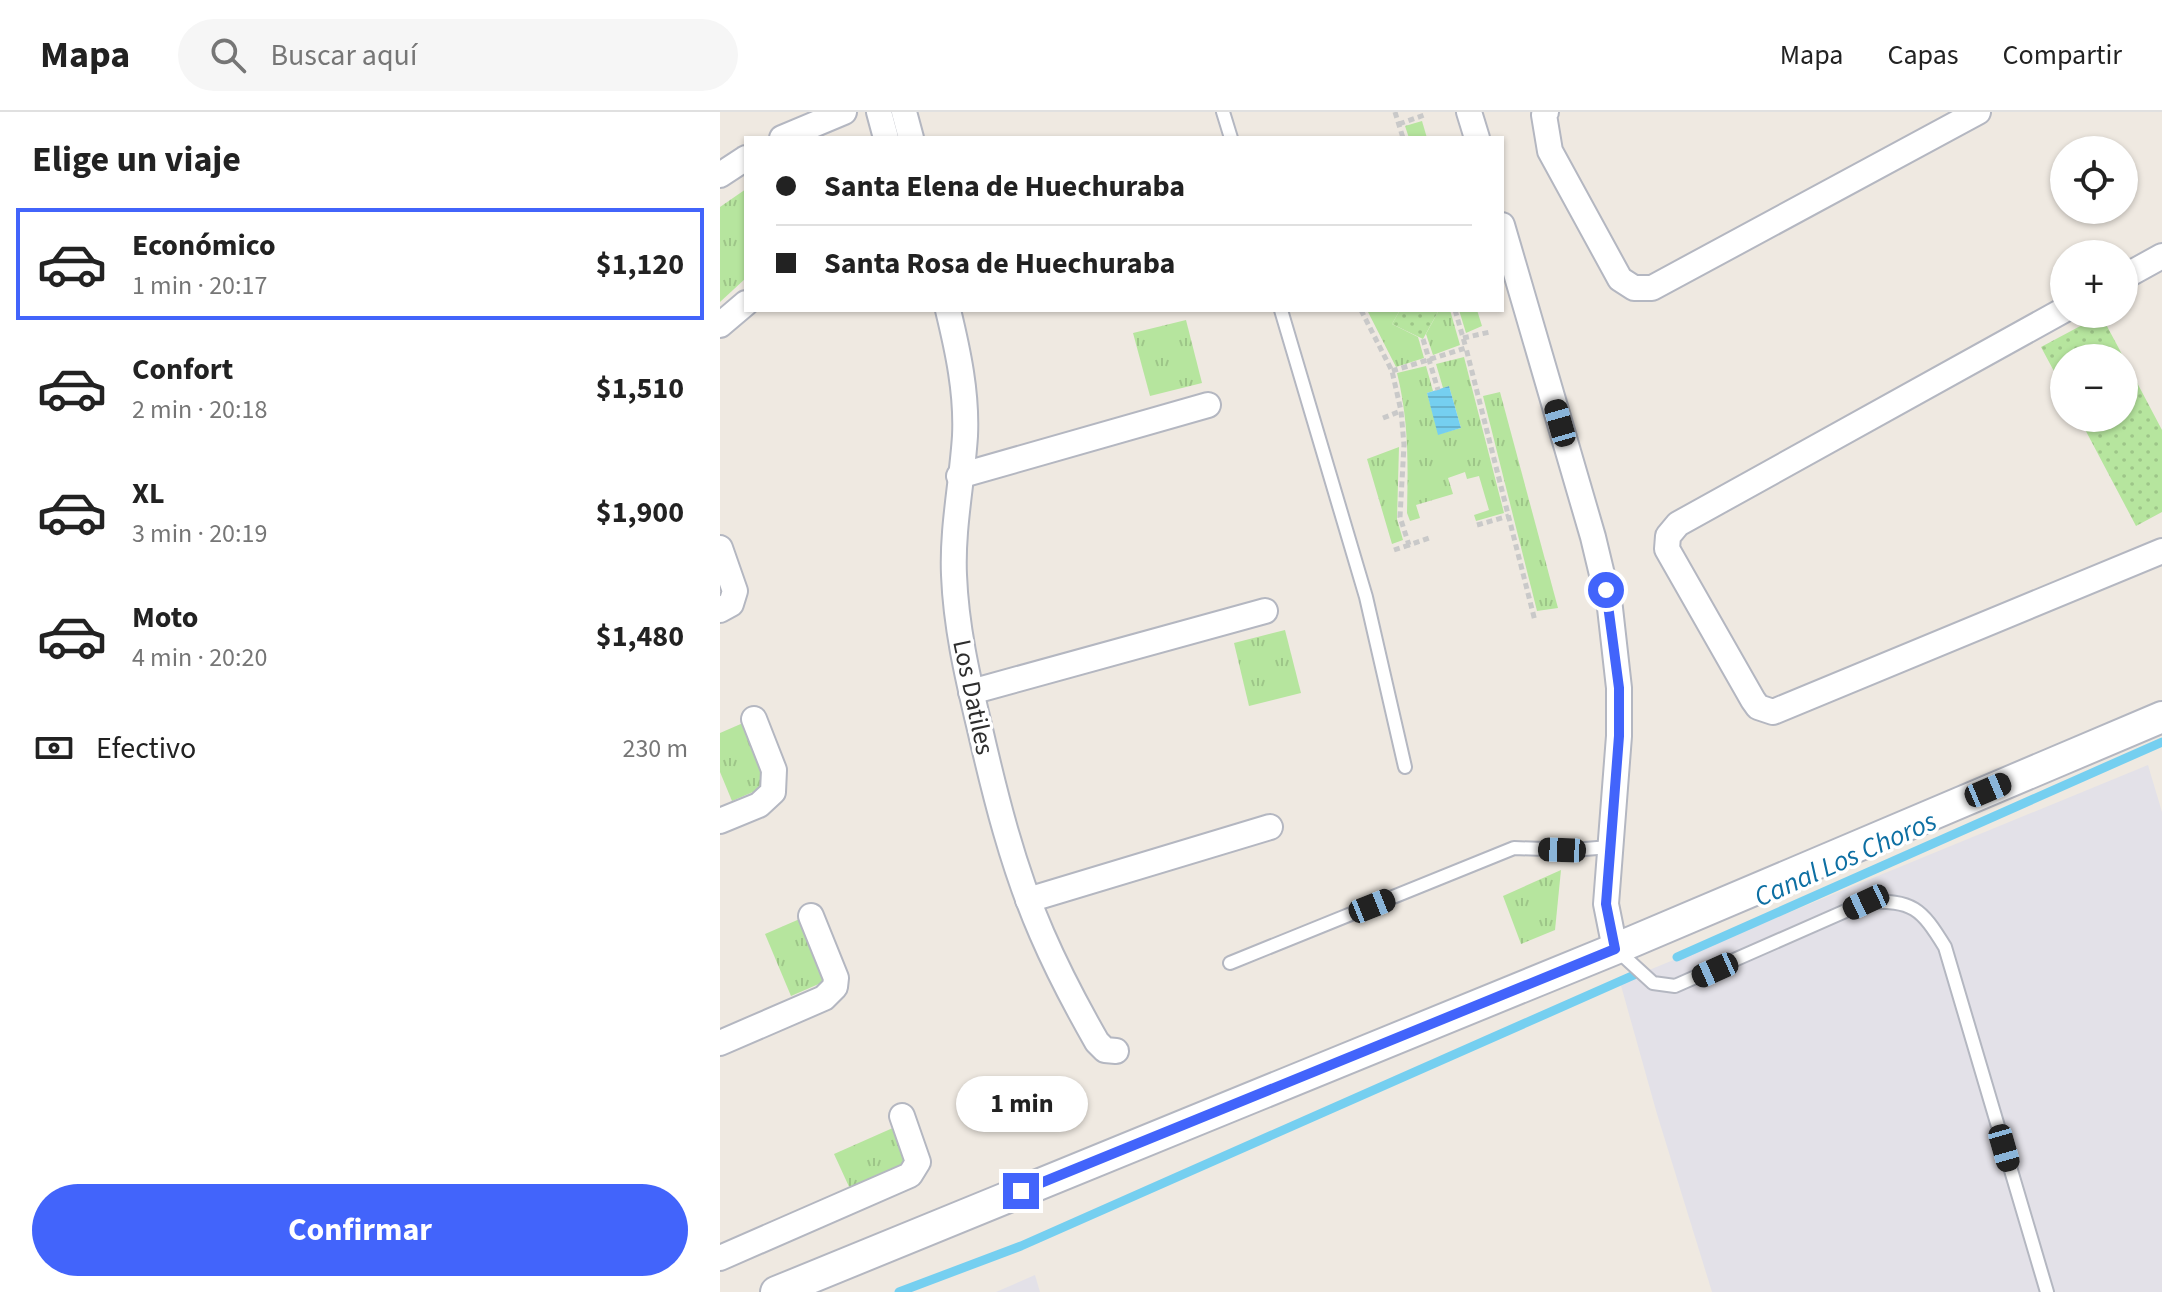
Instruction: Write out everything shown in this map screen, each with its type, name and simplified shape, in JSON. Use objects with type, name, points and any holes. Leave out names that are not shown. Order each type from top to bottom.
[{"type":"street","points":[[793,135],[844,112]]},
{"type":"street","points":[[879,112],[885,136]]},
{"type":"street","points":[[904,112],[910,136]]},
{"type":"street","points":[[1469,112],[1476,136]]},
{"type":"street","points":[[1546,112],[1550,151],[1620,279],[1634,288],[1652,288],[1978,112]]},
{"type":"street","points":[[720,175],[744,159]]},
{"type":"street","points":[[1504,232],[1593,537],[1610,608],[1617,662],[1619,720],[1606,904],[1615,949]]},
{"type":"street","points":[[2138,269],[2162,256]]},
{"type":"street","points":[[720,325],[744,305]]},
{"type":"street","name":"Los Datiles","points":[[948,312],[963,385],[965,433],[959,476],[954,578],[971,692],[1001,811],[1028,900],[1051,953],[1097,1042],[1105,1050],[1116,1051]]},
{"type":"street","points":[[2050,318],[1678,524],[1668,536],[1667,549],[1753,700],[1758,707],[1773,712],[2162,551]]},
{"type":"street","points":[[959,476],[1208,405]]},
{"type":"street","points":[[720,548],[735,591],[731,604],[720,610]]},
{"type":"street","points":[[971,692],[1265,611]]},
{"type":"street","points":[[776,1292],[1615,949],[2162,717]]},
{"type":"street","points":[[720,821],[759,805],[773,792],[776,782],[774,770],[754,719]]},
{"type":"street","points":[[1028,900],[1270,827]]},
{"type":"street","points":[[720,1043],[824,998],[831,992],[836,978],[811,916]]},
{"type":"street","points":[[720,1258],[910,1175],[918,1162],[902,1116]]},
{"type":"lane","points":[[1223,112],[1230,136]]},
{"type":"lane","points":[[1282,312],[1366,597],[1405,767]]},
{"type":"lane","points":[[1230,963],[1514,848],[1572,850],[1610,847]]},
{"type":"lane","points":[[1615,949],[1653,983],[1675,986],[1866,902],[1894,900],[1914,908],[1929,921],[1945,947],[2047,1292]]},
{"type":"path","points":[[1395,112],[1402,136]]},
{"type":"path","points":[[1399,124],[1427,114]]},
{"type":"path","points":[[1362,312],[1392,371],[1401,411],[1404,445],[1400,517],[1409,545]]},
{"type":"path","points":[[1456,312],[1535,621]]},
{"type":"path","points":[[1463,338],[1490,332]]},
{"type":"path","points":[[1423,339],[1438,390]]},
{"type":"path","points":[[1392,371],[1466,348]]},
{"type":"path","points":[[1383,418],[1401,411]]},
{"type":"path","points":[[1477,525],[1509,516]]},
{"type":"path","points":[[1394,550],[1432,537]]},
{"type":"shaded area","points":[[2148,765],[2162,812],[2162,1292],[1712,1292],[1620,982]]},
{"type":"shaded area","points":[[1035,1275],[1040,1292],[996,1292]]},
{"type":"green space","points":[[1422,121],[1426,136],[1408,136],[1405,126]]},
{"type":"green space","points":[[744,190],[744,280],[720,302],[720,207]]},
{"type":"green space","points":[[1368,312],[1399,312],[1392,324],[1418,337],[1424,358],[1396,367]]},
{"type":"green space","points":[[1399,312],[1438,312],[1423,339],[1392,324]]},
{"type":"green space","points":[[1438,312],[1451,312],[1460,345],[1433,355],[1426,334]]},
{"type":"green space","points":[[1460,312],[1478,312],[1482,326],[1466,333]]},
{"type":"green space","points":[[1186,320],[1202,383],[1150,396],[1133,333]]},
{"type":"green space","points":[[2077,328],[2108,328],[2117,344],[2050,344],[2050,364],[2041,347]]},
{"type":"green space","points":[[1464,357],[1504,513],[1476,521],[1474,515],[1489,510],[1479,476],[1467,479],[1465,472],[1448,478],[1453,494],[1416,505],[1420,518],[1410,521],[1407,513],[1406,426],[1397,373],[1426,366],[1433,391],[1427,393],[1439,434],[1461,428],[1449,386],[1443,388],[1436,364]]},
{"type":"green space","points":[[2138,385],[2162,430],[2162,512],[2136,526],[2086,432],[2138,432]]},
{"type":"green space","points":[[1500,392],[1558,608],[1537,611],[1483,396]]},
{"type":"green space","points":[[1399,447],[1397,519],[1403,540],[1392,544],[1367,459]]},
{"type":"green space","points":[[1285,630],[1301,693],[1249,706],[1234,643]]},
{"type":"green space","points":[[743,723],[769,785],[732,801],[720,772],[720,733]]},
{"type":"green space","points":[[1561,870],[1555,930],[1521,944],[1503,896]]},
{"type":"green space","points":[[802,918],[828,980],[791,996],[765,934]]},
{"type":"green space","points":[[895,1127],[911,1164],[851,1191],[834,1154]]},
{"type":"water","points":[[1449,386],[1461,428],[1438,435],[1427,393]]},
{"type":"waterway","name":"Canal Los Choros","points":[[1677,957],[2162,742]]},
{"type":"waterway","name":"Canal Los Choros","points":[[899,1292],[1021,1246],[1634,975]]},
{"type":"route","points":[[1021,1191],[1615,949],[1606,904],[1619,736],[1619,688],[1606,590]]}]
